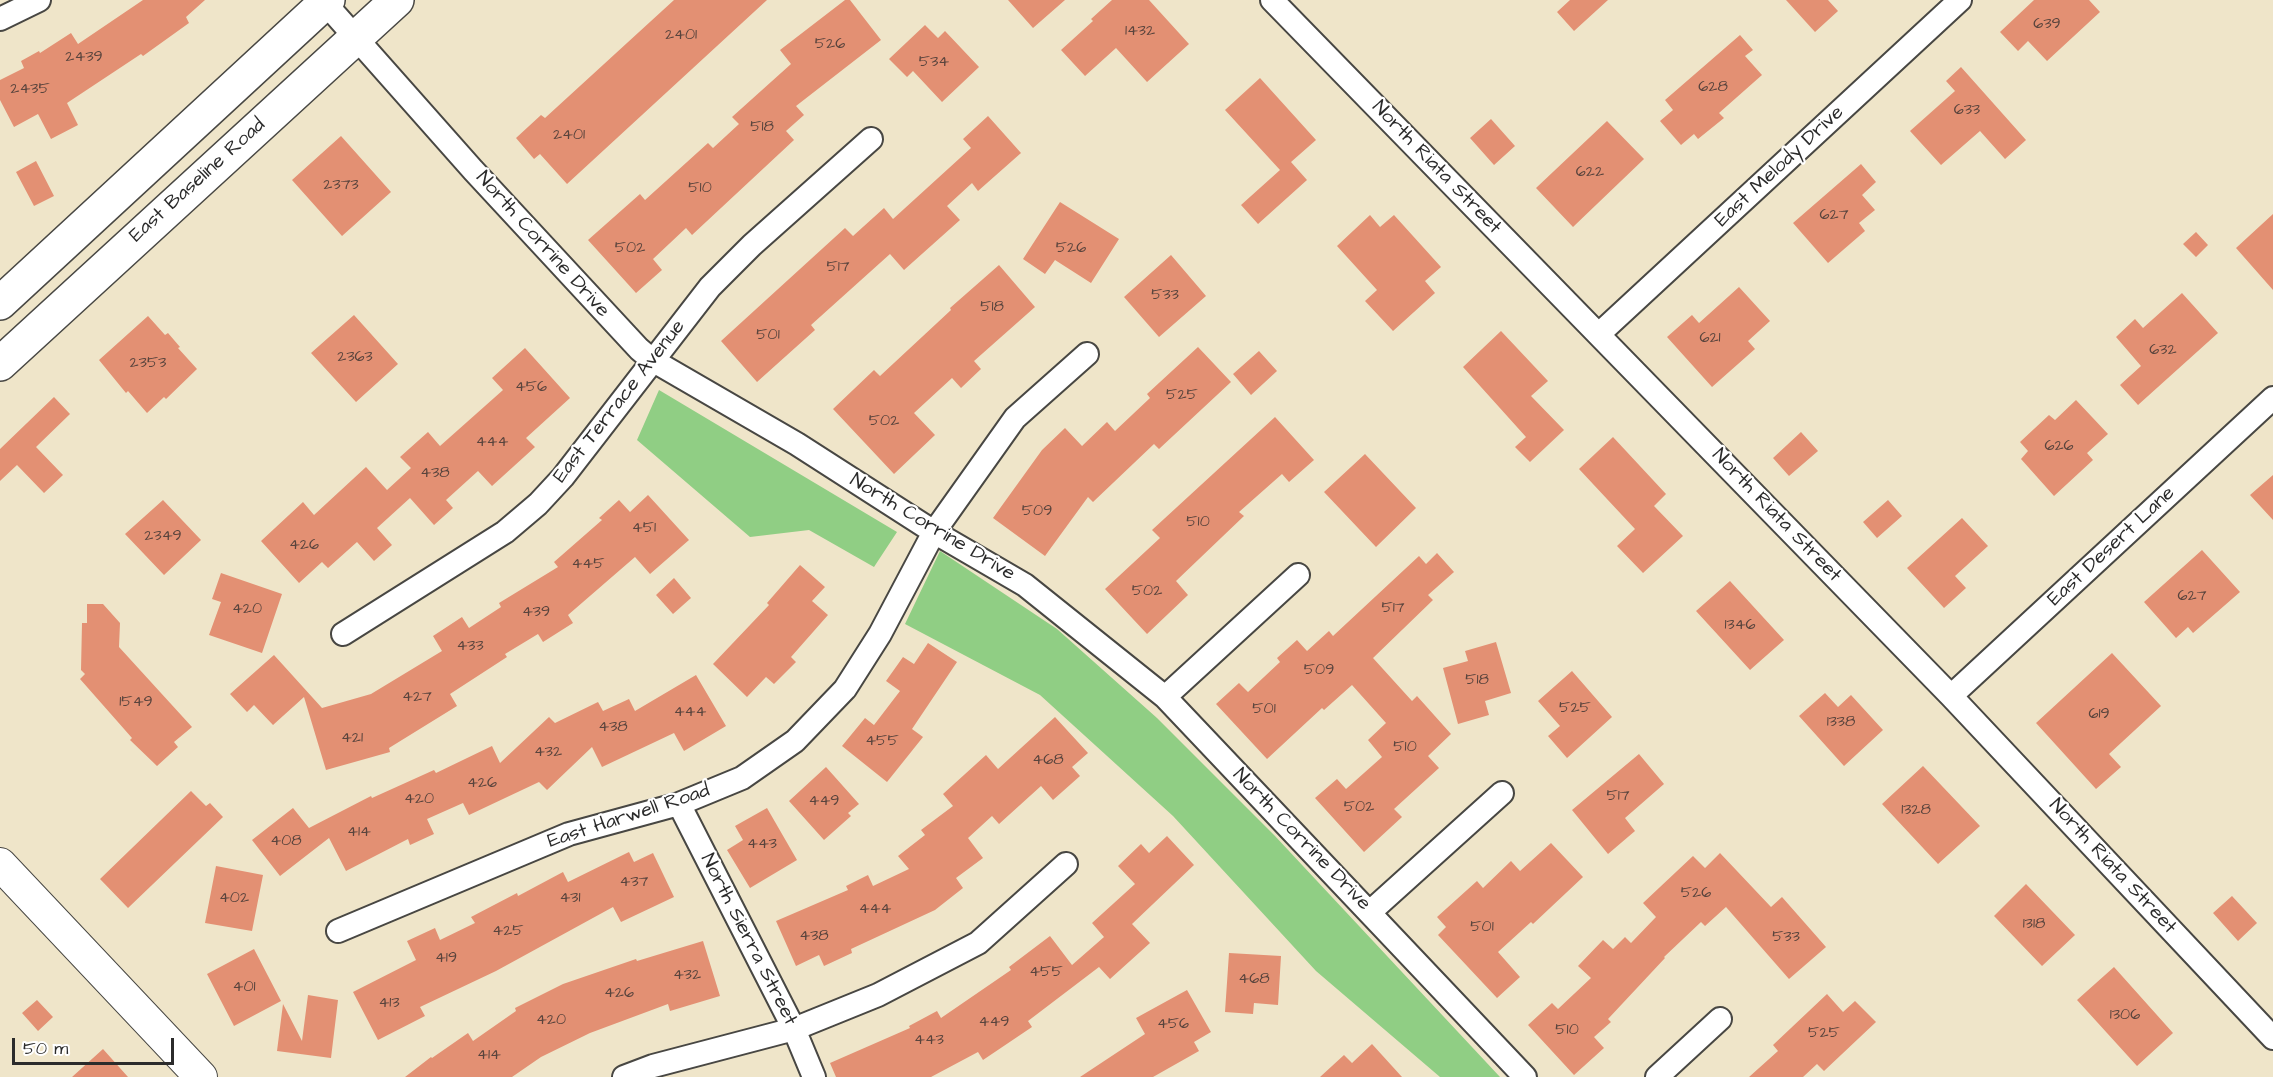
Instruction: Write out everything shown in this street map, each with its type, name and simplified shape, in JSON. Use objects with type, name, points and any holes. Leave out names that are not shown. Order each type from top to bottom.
[{"type":"main road","name":"East Baseline Road","points":[[0,364],[397,0]]},
{"type":"main road","points":[[0,303],[327,1]]},
{"type":"street","points":[[0,19],[39,0]]},
{"type":"street","name":"North Riata Street","points":[[1272,0],[1951,696],[2273,1038]]},
{"type":"street","name":"East Melody Drive","points":[[1599,334],[1960,0]]},
{"type":"street","name":"North Corrine Drive","points":[[327,1],[356,38],[473,170],[621,332],[652,360],[797,444],[934,532],[1025,585],[1165,697],[1525,1077]]},
{"type":"street","name":"East Terrace Avenue","points":[[343,634],[505,532],[538,504],[570,468],[710,288],[752,245],[872,139]]},
{"type":"street","name":"East Harwell Road","points":[[338,931],[569,834],[679,804],[742,778],[795,741],[845,689],[880,634],[934,532],[1016,418],[1087,354]]},
{"type":"street","name":"East Desert Lane","points":[[1951,696],[2273,398]]},
{"type":"street","points":[[1165,697],[1298,575]]},
{"type":"street","points":[[1370,912],[1502,792]]},
{"type":"street","name":"North Sierra Street","points":[[679,804],[794,1029],[814,1077]]},
{"type":"street","points":[[0,864],[200,1076]]},
{"type":"street","points":[[624,1077],[653,1066],[794,1029],[878,995],[978,943],[1066,864]]},
{"type":"street","points":[[1656,1077],[1720,1019]]},
{"type":"green space","points":[[659,390],[897,532],[874,567],[809,530],[750,537],[637,440]]},
{"type":"green space","points":[[940,551],[1057,629],[1157,718],[1275,836],[1500,1077],[1440,1077],[1316,971],[1173,816],[1040,695],[905,624]]},
{"type":"building","points":[[143,0],[205,0],[186,17],[189,23],[143,56],[141,54],[67,103],[78,125],[51,139],[38,114],[14,127],[0,100],[0,80],[24,68],[21,61],[39,51],[40,53],[71,33],[78,44]]},
{"type":"building","points":[[674,0],[767,0],[567,184],[540,154],[534,159],[516,138],[541,115],[545,118]]},
{"type":"building","points":[[845,0],[850,0],[881,40],[796,106],[804,115],[786,131],[794,140],[692,235],[686,228],[653,259],[662,270],[636,293],[588,240],[640,194],[645,200],[708,143],[713,148],[739,124],[732,117],[791,64],[780,50]]},
{"type":"building","points":[[1008,0],[1065,0],[1033,28]]},
{"type":"building","points":[[1112,0],[1149,0],[1189,44],[1147,82],[1116,48],[1085,76],[1061,50]]},
{"type":"building","points":[[1570,0],[1608,0],[1574,31],[1557,12]]},
{"type":"building","points":[[1786,0],[1828,0],[1838,11],[1815,32]]},
{"type":"building","points":[[2034,0],[2089,0],[2100,12],[2047,61],[2028,41],[2018,51],[2000,32]]},
{"type":"building","points":[[925,25],[938,38],[945,31],[979,67],[942,102],[913,71],[907,77],[889,59]]},
{"type":"building","points":[[1740,35],[1753,50],[1745,56],[1762,75],[1719,113],[1724,118],[1698,139],[1694,134],[1681,145],[1660,121],[1673,110],[1665,100]]},
{"type":"building","points":[[1961,67],[2026,140],[2005,159],[1980,131],[1941,165],[1910,131],[1955,91],[1946,81]]},
{"type":"building","points":[[1260,78],[1316,140],[1291,162],[1307,180],[1258,224],[1241,205],[1280,170],[1225,110]]},
{"type":"building","points":[[988,116],[1021,153],[978,191],[972,183],[947,206],[960,220],[904,270],[890,254],[811,325],[815,330],[757,382],[721,341],[845,228],[853,236],[884,208],[893,219],[971,148],[963,139]]},
{"type":"building","points":[[1491,119],[1515,146],[1494,165],[1470,138]]},
{"type":"building","points":[[1607,121],[1644,159],[1573,227],[1536,188]]},
{"type":"building","points":[[341,136],[391,192],[342,236],[292,180]]},
{"type":"building","points":[[36,161],[54,196],[34,206],[16,172]]},
{"type":"building","points":[[1861,164],[1876,182],[1862,195],[1875,210],[1859,223],[1865,231],[1828,263],[1793,223]]},
{"type":"building","points":[[1060,202],[1119,239],[1091,283],[1055,260],[1045,274],[1023,259]]},
{"type":"building","points":[[2273,214],[2273,290],[2236,248]]},
{"type":"building","points":[[1370,215],[1380,227],[1394,215],[1441,267],[1425,281],[1435,293],[1393,331],[1365,301],[1377,290],[1337,246]]},
{"type":"building","points":[[2196,232],[2208,245],[2196,257],[2183,244]]},
{"type":"building","points":[[1171,255],[1206,296],[1159,337],[1124,297]]},
{"type":"building","points":[[999,265],[1035,307],[974,361],[981,369],[961,388],[952,378],[914,413],[935,435],[894,474],[833,409],[874,370],[880,376],[951,310],[950,308]]},
{"type":"building","points":[[1739,287],[1770,321],[1748,341],[1755,349],[1712,387],[1667,337],[1692,315],[1699,323]]},
{"type":"building","points":[[2182,293],[2218,333],[2138,405],[2120,385],[2141,366],[2116,337],[2135,319],[2143,328]]},
{"type":"building","points":[[354,315],[398,364],[356,402],[311,353]]},
{"type":"building","points":[[148,316],[165,335],[168,333],[197,369],[166,399],[164,397],[147,413],[128,391],[126,393],[99,360]]},
{"type":"building","points":[[1501,331],[1548,381],[1531,396],[1564,430],[1530,462],[1515,447],[1526,437],[1463,367]]},
{"type":"building","points":[[1198,347],[1231,382],[1159,449],[1154,444],[1093,502],[1088,497],[1045,556],[993,518],[1042,450],[1065,428],[1082,446],[1107,422],[1115,431],[1150,398],[1147,394]]},
{"type":"building","points":[[525,348],[570,398],[526,438],[535,447],[492,486],[478,471],[446,500],[453,508],[434,525],[410,498],[377,528],[392,545],[374,561],[357,542],[328,568],[322,562],[299,583],[261,541],[303,502],[314,515],[366,467],[387,490],[411,468],[400,457],[428,432],[440,446],[503,390],[492,378]]},
{"type":"building","points":[[1259,351],[1277,371],[1251,395],[1233,374]]},
{"type":"building","points":[[54,397],[70,414],[36,447],[63,475],[44,493],[17,465],[0,481],[0,449]]},
{"type":"building","points":[[2076,400],[2108,434],[2087,453],[2093,460],[2054,496],[2021,459],[2028,451],[2020,442],[2049,415],[2055,420]]},
{"type":"building","points":[[1275,417],[1314,460],[1289,482],[1282,474],[1239,512],[1244,516],[1176,581],[1188,595],[1147,634],[1105,589],[1160,538],[1152,530]]},
{"type":"building","points":[[1801,432],[1818,451],[1789,476],[1773,458]]},
{"type":"building","points":[[1613,437],[1666,494],[1654,506],[1683,536],[1643,573],[1617,546],[1635,529],[1579,469]]},
{"type":"building","points":[[1365,454],[1416,508],[1376,547],[1324,492]]},
{"type":"building","points":[[2273,475],[2273,520],[2250,495]]},
{"type":"building","points":[[648,495],[689,540],[650,574],[635,557],[568,615],[573,623],[543,642],[538,634],[505,654],[507,657],[450,694],[457,706],[389,748],[390,752],[326,770],[304,697],[273,725],[254,705],[247,712],[230,694],[274,655],[322,708],[371,694],[442,651],[433,636],[462,617],[469,628],[501,607],[499,603],[558,567],[554,562],[602,520],[599,518],[619,500],[630,512]]},
{"type":"building","points":[[163,500],[201,540],[164,575],[125,534]]},
{"type":"building","points":[[1888,500],[1902,516],[1877,538],[1863,522]]},
{"type":"building","points":[[1962,518],[1988,546],[1955,576],[1966,588],[1944,608],[1907,568]]},
{"type":"building","points":[[2202,550],[2240,592],[2193,633],[2188,627],[2176,638],[2144,602]]},
{"type":"building","points":[[1437,553],[1454,572],[1428,595],[1433,600],[1373,658],[1412,701],[1417,696],[1451,734],[1428,756],[1439,768],[1394,809],[1402,817],[1364,852],[1315,798],[1337,779],[1346,789],[1382,757],[1368,740],[1386,723],[1352,685],[1324,710],[1322,708],[1267,759],[1216,704],[1239,683],[1248,692],[1280,662],[1277,658],[1297,640],[1307,651],[1329,631],[1333,636],[1419,556],[1426,564]]},
{"type":"building","points":[[800,565],[825,587],[812,601],[828,615],[791,657],[796,662],[774,684],[766,677],[747,697],[713,664],[769,605],[767,603]]},
{"type":"building","points":[[221,573],[282,594],[262,653],[209,635],[221,602],[212,599]]},
{"type":"building","points":[[674,578],[691,598],[673,614],[656,595]]},
{"type":"building","points":[[1730,581],[1784,640],[1750,670],[1696,611]]},
{"type":"building","points":[[87,604],[103,604],[120,623],[119,647],[192,727],[174,742],[178,747],[157,766],[130,740],[132,738],[80,679],[85,674],[81,670],[82,623],[87,623]]},
{"type":"building","points":[[1496,642],[1511,693],[1485,701],[1489,715],[1458,724],[1443,668],[1468,661],[1465,651]]},
{"type":"building","points":[[928,643],[957,662],[912,729],[923,737],[887,782],[842,746],[865,718],[874,725],[900,691],[886,681],[903,657],[914,664]]},
{"type":"building","points":[[2112,653],[2161,706],[2109,754],[2121,767],[2096,789],[2036,723]]},
{"type":"building","points":[[1572,671],[1612,717],[1567,758],[1548,736],[1560,726],[1538,701]]},
{"type":"building","points":[[696,675],[726,726],[684,751],[674,733],[602,767],[592,747],[547,790],[539,782],[469,815],[463,803],[427,819],[434,834],[410,845],[408,839],[346,871],[329,838],[280,876],[252,840],[293,808],[309,828],[371,796],[372,798],[434,770],[436,773],[492,746],[500,763],[549,717],[555,723],[598,702],[603,711],[629,699],[635,711]]},
{"type":"building","points":[[1825,693],[1838,707],[1851,695],[1883,730],[1844,766],[1799,716]]},
{"type":"building","points":[[1055,717],[1088,753],[1072,767],[1080,776],[1053,800],[1041,786],[999,824],[992,816],[968,838],[983,858],[956,878],[963,888],[935,910],[851,949],[852,953],[824,966],[819,955],[796,966],[776,921],[848,890],[846,886],[868,875],[873,886],[909,869],[898,856],[925,835],[921,830],[953,806],[943,794],[986,755],[998,769]]},
{"type":"building","points":[[1639,754],[1664,784],[1625,818],[1635,831],[1608,854],[1572,810]]},
{"type":"building","points":[[1923,766],[1980,826],[1938,864],[1882,804]]},
{"type":"building","points":[[826,767],[859,804],[848,813],[851,816],[824,840],[789,801]]},
{"type":"building","points":[[191,791],[206,806],[210,803],[223,817],[128,908],[100,879]]},
{"type":"building","points":[[767,808],[797,860],[750,888],[727,850],[743,840],[735,826]]},
{"type":"building","points":[[1167,836],[1194,865],[1132,924],[1150,943],[1110,979],[1099,967],[1028,1021],[1032,1027],[983,1060],[978,1052],[931,1077],[836,1077],[830,1063],[910,1028],[909,1026],[937,1011],[941,1018],[1011,970],[1009,967],[1050,936],[1072,965],[1104,937],[1092,923],[1135,884],[1118,866],[1141,844],[1149,853]]},
{"type":"building","points":[[1551,843],[1583,877],[1533,924],[1531,922],[1498,952],[1520,977],[1497,998],[1438,935],[1446,927],[1437,917],[1477,881],[1483,888],[1511,861],[1520,871]]},
{"type":"building","points":[[629,852],[634,862],[653,853],[674,897],[621,922],[613,907],[496,971],[420,1007],[425,1016],[378,1040],[353,992],[416,960],[407,941],[435,928],[440,940],[475,923],[471,917],[517,893],[518,896],[563,872],[568,882]]},
{"type":"building","points":[[1720,853],[1771,907],[1782,897],[1826,947],[1789,979],[1726,907],[1705,926],[1701,922],[1664,957],[1608,1019],[1611,1022],[1594,1037],[1604,1048],[1574,1075],[1528,1025],[1552,1003],[1558,1009],[1591,978],[1578,966],[1603,940],[1613,949],[1625,937],[1631,943],[1656,917],[1643,903],[1693,856],[1705,868]]},
{"type":"building","points":[[216,866],[263,875],[252,931],[205,923]]},
{"type":"building","points":[[2026,884],[2075,935],[2042,966],[1994,916]]},
{"type":"building","points":[[2232,896],[2257,923],[2238,941],[2213,913]]},
{"type":"building","points":[[703,941],[720,996],[670,1011],[668,1004],[590,1033],[541,1057],[512,1077],[405,1077],[468,1033],[473,1041],[516,1011],[515,1008],[563,984],[636,959],[637,961]]},
{"type":"building","points":[[254,949],[281,1001],[234,1026],[207,974]]},
{"type":"building","points":[[1229,953],[1281,956],[1278,1005],[1254,1003],[1253,1014],[1225,1012]]},
{"type":"building","points":[[2114,967],[2173,1033],[2137,1066],[2077,1000]]},
{"type":"building","points":[[1187,990],[1211,1032],[1194,1042],[1199,1051],[1153,1077],[1080,1077],[1145,1034],[1136,1018]]},
{"type":"building","points":[[1827,994],[1843,1012],[1855,1001],[1876,1022],[1824,1071],[1817,1064],[1803,1077],[1749,1077],[1778,1051],[1773,1045]]},
{"type":"building","points":[[308,995],[338,1000],[331,1058],[277,1051],[283,1004],[302,1041]]},
{"type":"building","points":[[37,1000],[53,1017],[38,1031],[22,1013]]},
{"type":"building","points":[[1372,1044],[1402,1077],[1320,1077],[1344,1055],[1352,1063]]},
{"type":"building","points":[[103,1049],[128,1077],[72,1077]]}]
